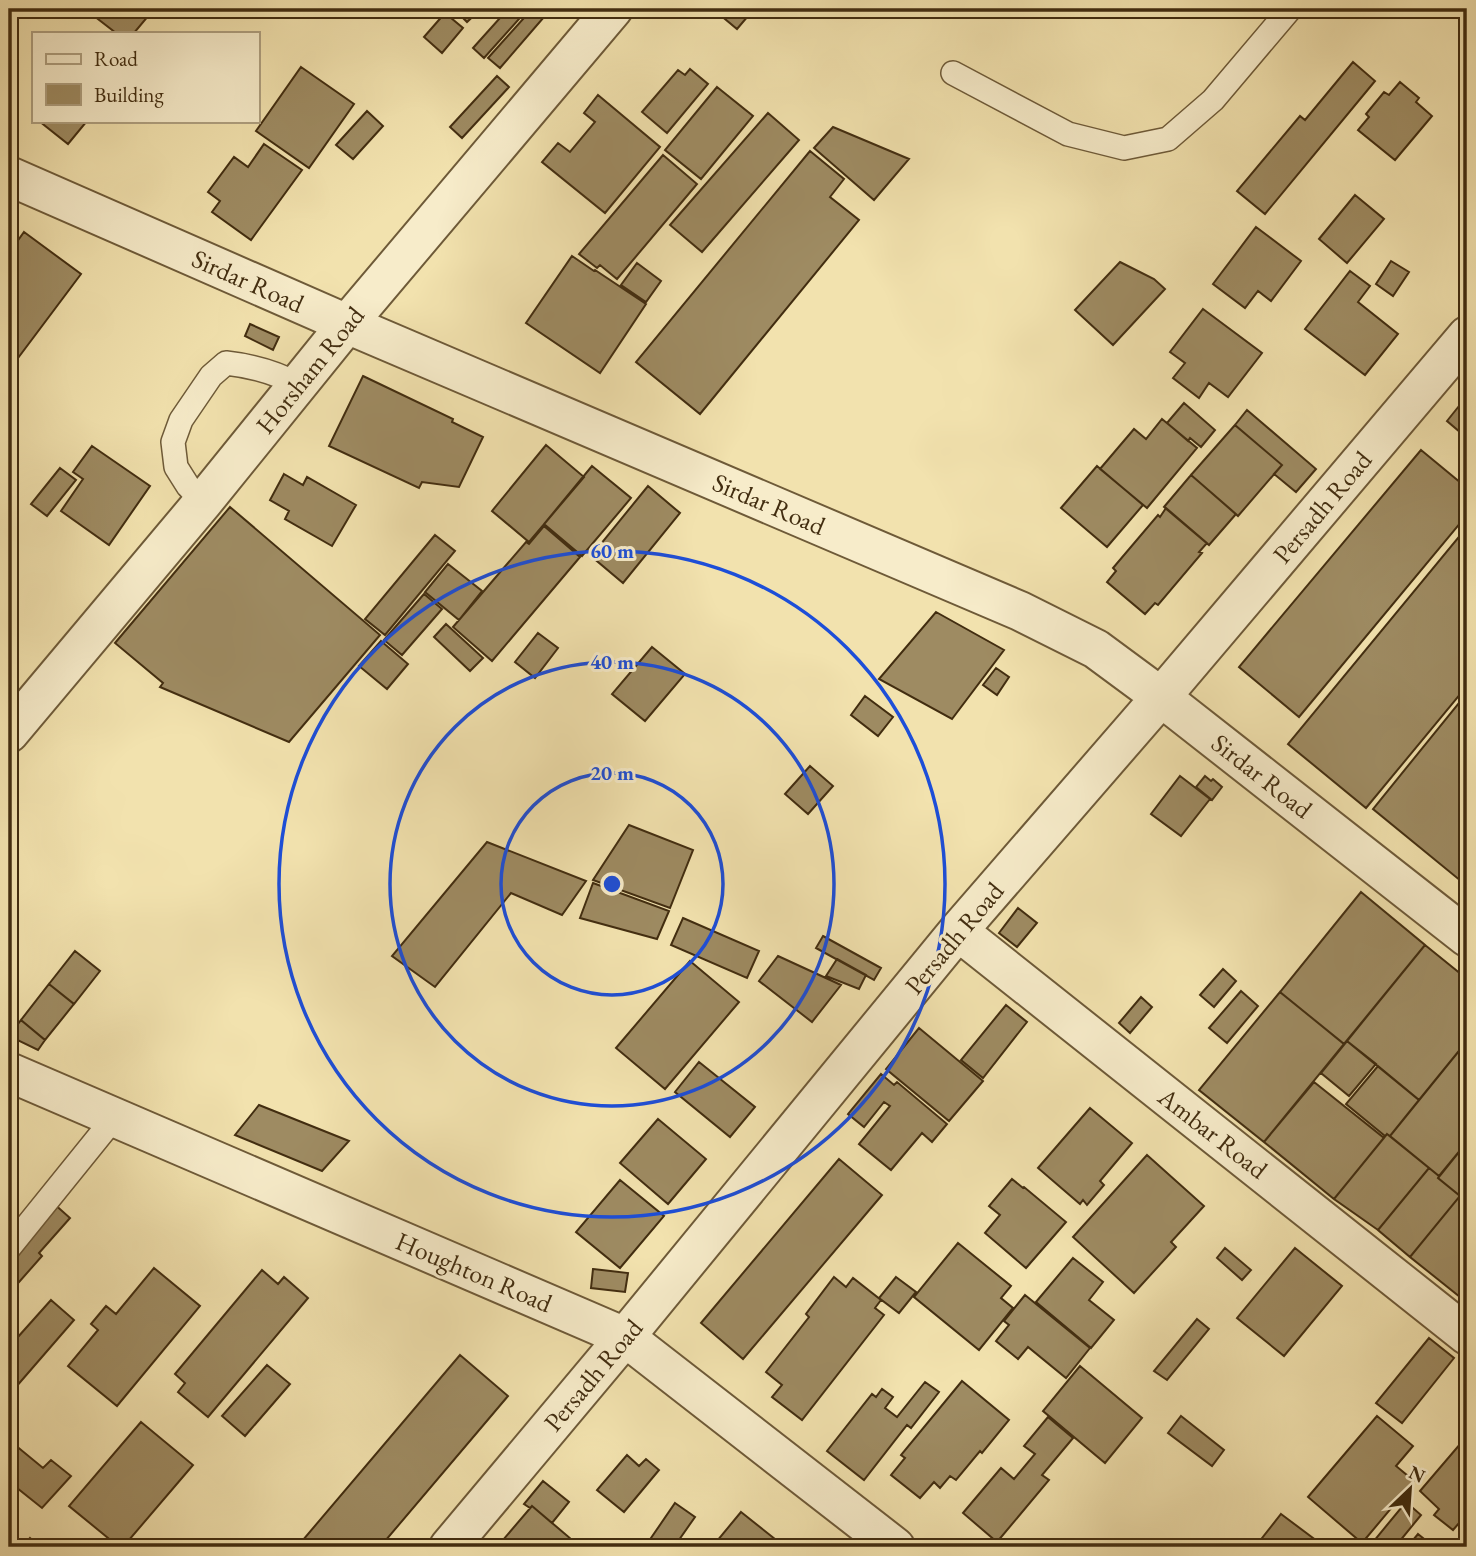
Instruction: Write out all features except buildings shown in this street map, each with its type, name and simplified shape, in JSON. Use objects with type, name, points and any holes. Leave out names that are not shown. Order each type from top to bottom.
[{"type":"street","name":"Horsham Road","points":[[9,733],[203,502],[347,324],[613,9]]},
{"type":"street","name":"Sirdar Road","points":[[9,176],[347,324],[1020,611],[1096,649],[1467,937]]},
{"type":"street","name":"Persadh Road","points":[[449,1547],[958,931],[1161,697],[1467,336]]},
{"type":"street","name":"Ambar Road","points":[[958,931],[1467,1335]]},
{"type":"street","name":"Houghton Road","points":[[9,1072],[625,1337],[895,1547]]},
{"type":"lane","points":[[953,74],[1068,134],[1124,148],[1168,139],[1213,100],[1290,9]]},
{"type":"lane","points":[[203,502],[188,486],[177,467],[173,442],[181,420],[211,376],[226,363],[250,366],[299,385]]},
{"type":"lane","points":[[9,1248],[114,1118]]}]
